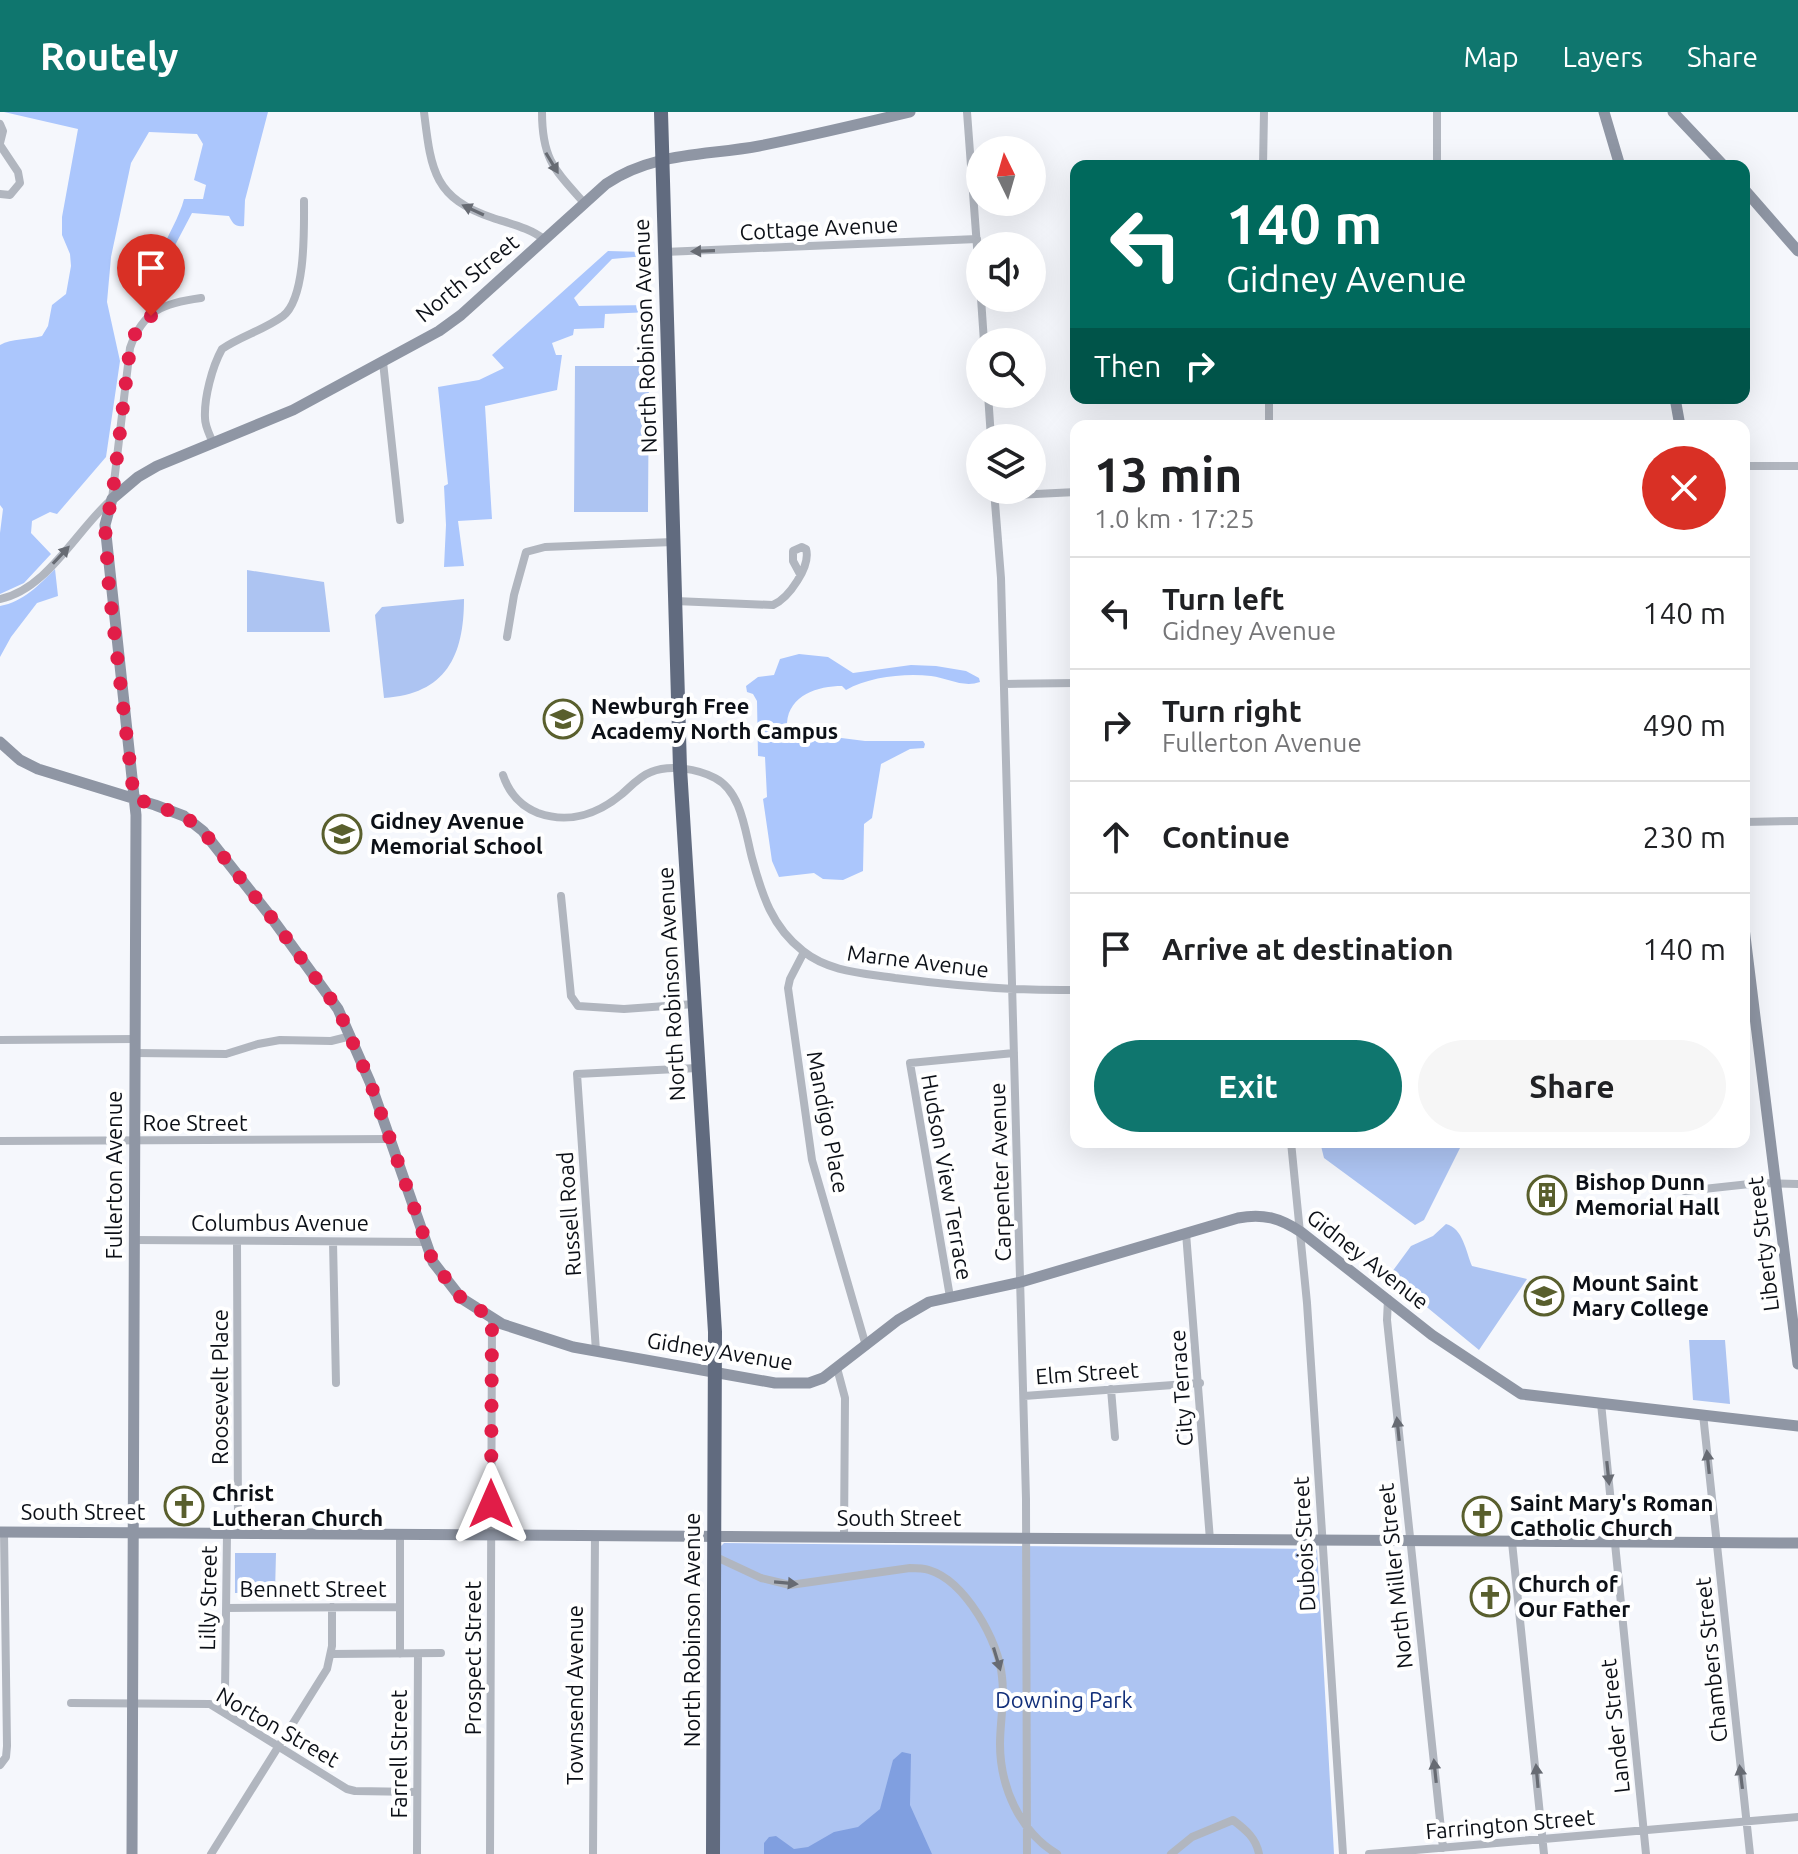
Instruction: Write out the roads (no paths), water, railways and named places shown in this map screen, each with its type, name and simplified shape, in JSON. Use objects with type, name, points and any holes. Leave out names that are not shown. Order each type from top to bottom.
[{"type":"highway","name":"North Robinson Avenue","points":[[661,112],[680,768],[715,1332],[713,1854]]},
{"type":"street","points":[[424,112],[437,179],[445,192],[470,210],[526,229],[545,240]]},
{"type":"street","points":[[542,112],[545,151],[585,204]]},
{"type":"street","name":"North Street","points":[[0,599],[24,589],[43,573],[63,554],[91,517],[138,477],[293,410],[439,331],[623,173],[662,159],[778,142],[910,112]]},
{"type":"street","points":[[967,112],[976,232]]},
{"type":"street","points":[[1263,160],[1264,112]]},
{"type":"street","points":[[1437,112],[1437,160]]},
{"type":"street","points":[[1604,112],[1618,160]]},
{"type":"street","points":[[1679,115],[1719,160]]},
{"type":"street","points":[[0,124],[3,131],[0,144],[18,172],[20,183],[10,195],[0,194]]},
{"type":"street","points":[[1750,196],[1798,251]]},
{"type":"street","points":[[213,443],[205,419],[218,356],[231,343],[278,319],[293,307],[305,251],[304,201]]},
{"type":"street","name":"Cottage Avenue","points":[[664,252],[966,239]]},
{"type":"street","points":[[112,499],[130,348],[138,326],[171,302],[201,298]]},
{"type":"street","points":[[383,362],[400,520]]},
{"type":"street","points":[[1750,466],[1798,466]]},
{"type":"street","points":[[1046,492],[1070,492]]},
{"type":"street","name":"Fullerton Avenue","points":[[112,499],[105,525],[108,572],[134,798],[132,1854]]},
{"type":"street","name":"Carpenter Avenue","points":[[996,504],[1004,684],[1027,1519],[1027,1854]]},
{"type":"street","points":[[507,637],[519,571],[526,552],[545,547],[673,542]]},
{"type":"street","points":[[675,601],[773,605],[787,595],[800,574]]},
{"type":"street","points":[[1004,684],[1070,683]]},
{"type":"street","name":"Gidney Avenue","points":[[0,742],[20,760],[38,769],[184,816],[203,831],[328,994],[351,1036],[433,1262],[461,1298],[492,1318],[533,1335],[596,1351],[794,1384],[809,1383],[837,1368],[910,1311],[929,1302],[1021,1282],[1253,1215],[1284,1221],[1301,1232],[1432,1335],[1521,1394],[1798,1426]]},
{"type":"street","points":[[503,775],[508,790],[534,811],[568,819],[602,807],[649,772],[680,768]]},
{"type":"street","name":"Marne Avenue","points":[[680,768],[708,774],[730,790],[737,803],[763,899],[788,938],[825,964],[849,971],[1012,990],[1070,990]]},
{"type":"street","points":[[1750,822],[1798,821]]},
{"type":"street","points":[[561,896],[571,996],[578,1006],[624,1009],[694,1004]]},
{"type":"street","name":"Mandigo Place","points":[[804,952],[788,988],[812,1160],[866,1346]]},
{"type":"street","name":"Liberty Street","points":[[1750,976],[1798,1364]]},
{"type":"street","points":[[135,1053],[226,1054],[280,1040],[331,1041],[351,1036]]},
{"type":"street","points":[[0,1040],[135,1039]]},
{"type":"street","name":"Hudson View Terrace","points":[[950,1297],[910,1063],[1014,1053]]},
{"type":"street","name":"Russell Road","points":[[596,1351],[577,1074],[697,1068]]},
{"type":"street","name":"Roe Street","points":[[0,1141],[390,1139]]},
{"type":"street","name":"Dubois Street","points":[[1292,1148],[1301,1232],[1343,1854]]},
{"type":"street","points":[[1685,1191],[1759,1183],[1798,1184]]},
{"type":"street","name":"City Terrace","points":[[1186,1233],[1210,1540]]},
{"type":"street","name":"Columbus Avenue","points":[[134,1240],[425,1242]]},
{"type":"street","name":"Roosevelt Place","points":[[233,1533],[237,1241]]},
{"type":"street","points":[[333,1242],[336,1383]]},
{"type":"street","name":"North Miller Street","points":[[1388,1299],[1387,1320],[1443,1848]]},
{"type":"street","name":"Prospect Street","points":[[490,1854],[492,1318]]},
{"type":"street","points":[[837,1368],[845,1398],[844,1538]]},
{"type":"street","name":"Elm Street","points":[[1024,1396],[1200,1383]]},
{"type":"street","points":[[1111,1389],[1115,1437]]},
{"type":"street","name":"Lander Street","points":[[1601,1403],[1646,1854]]},
{"type":"street","name":"Chambers Street","points":[[1703,1414],[1750,1854]]},
{"type":"street","points":[[0,1765],[6,1757],[7,1746],[2,1532]]},
{"type":"street","name":"South Street","points":[[2,1532],[1798,1543]]},
{"type":"street","name":"Lilly Street","points":[[223,1711],[226,1608],[233,1533]]},
{"type":"street","points":[[400,1534],[400,1654]]},
{"type":"street","name":"Townsend Avenue","points":[[593,1854],[595,1535]]},
{"type":"street","points":[[1512,1542],[1544,1854]]},
{"type":"street","points":[[714,1556],[761,1578],[790,1585],[910,1568],[928,1569],[955,1587],[982,1622],[998,1655],[1002,1676],[1002,1764],[1012,1801],[1026,1829],[1057,1854]]},
{"type":"street","points":[[211,1854],[327,1669],[331,1654],[332,1607]]},
{"type":"street","name":"Bennett Street","points":[[226,1608],[400,1607]]},
{"type":"street","points":[[331,1654],[441,1653]]},
{"type":"street","name":"Farrell Street","points":[[417,1854],[418,1654]]},
{"type":"street","name":"Norton Street","points":[[71,1703],[203,1703],[223,1711],[355,1791],[417,1792]]},
{"type":"street","name":"Farrington Street","points":[[1369,1854],[1798,1817]]},
{"type":"street","points":[[1171,1854],[1192,1837],[1233,1820],[1250,1834],[1259,1854]]},
{"type":"place","name":"Newburgh Free Academy North Campus","points":[[563,719]]},
{"type":"place","name":"Gidney Avenue Memorial School","points":[[342,834]]},
{"type":"place","name":"Bishop Dunn Memorial Hall","points":[[1547,1195]]},
{"type":"place","name":"Mount Saint Mary College","points":[[1544,1296]]},
{"type":"place","name":"Christ Lutheran Church","points":[[184,1506]]},
{"type":"place","name":"Saint Mary's Roman Catholic Church","points":[[1482,1516]]},
{"type":"place","name":"Church of Our Father","points":[[1490,1597]]},
{"type":"park label","name":"Downing Park","points":[[1064,1700]]}]
